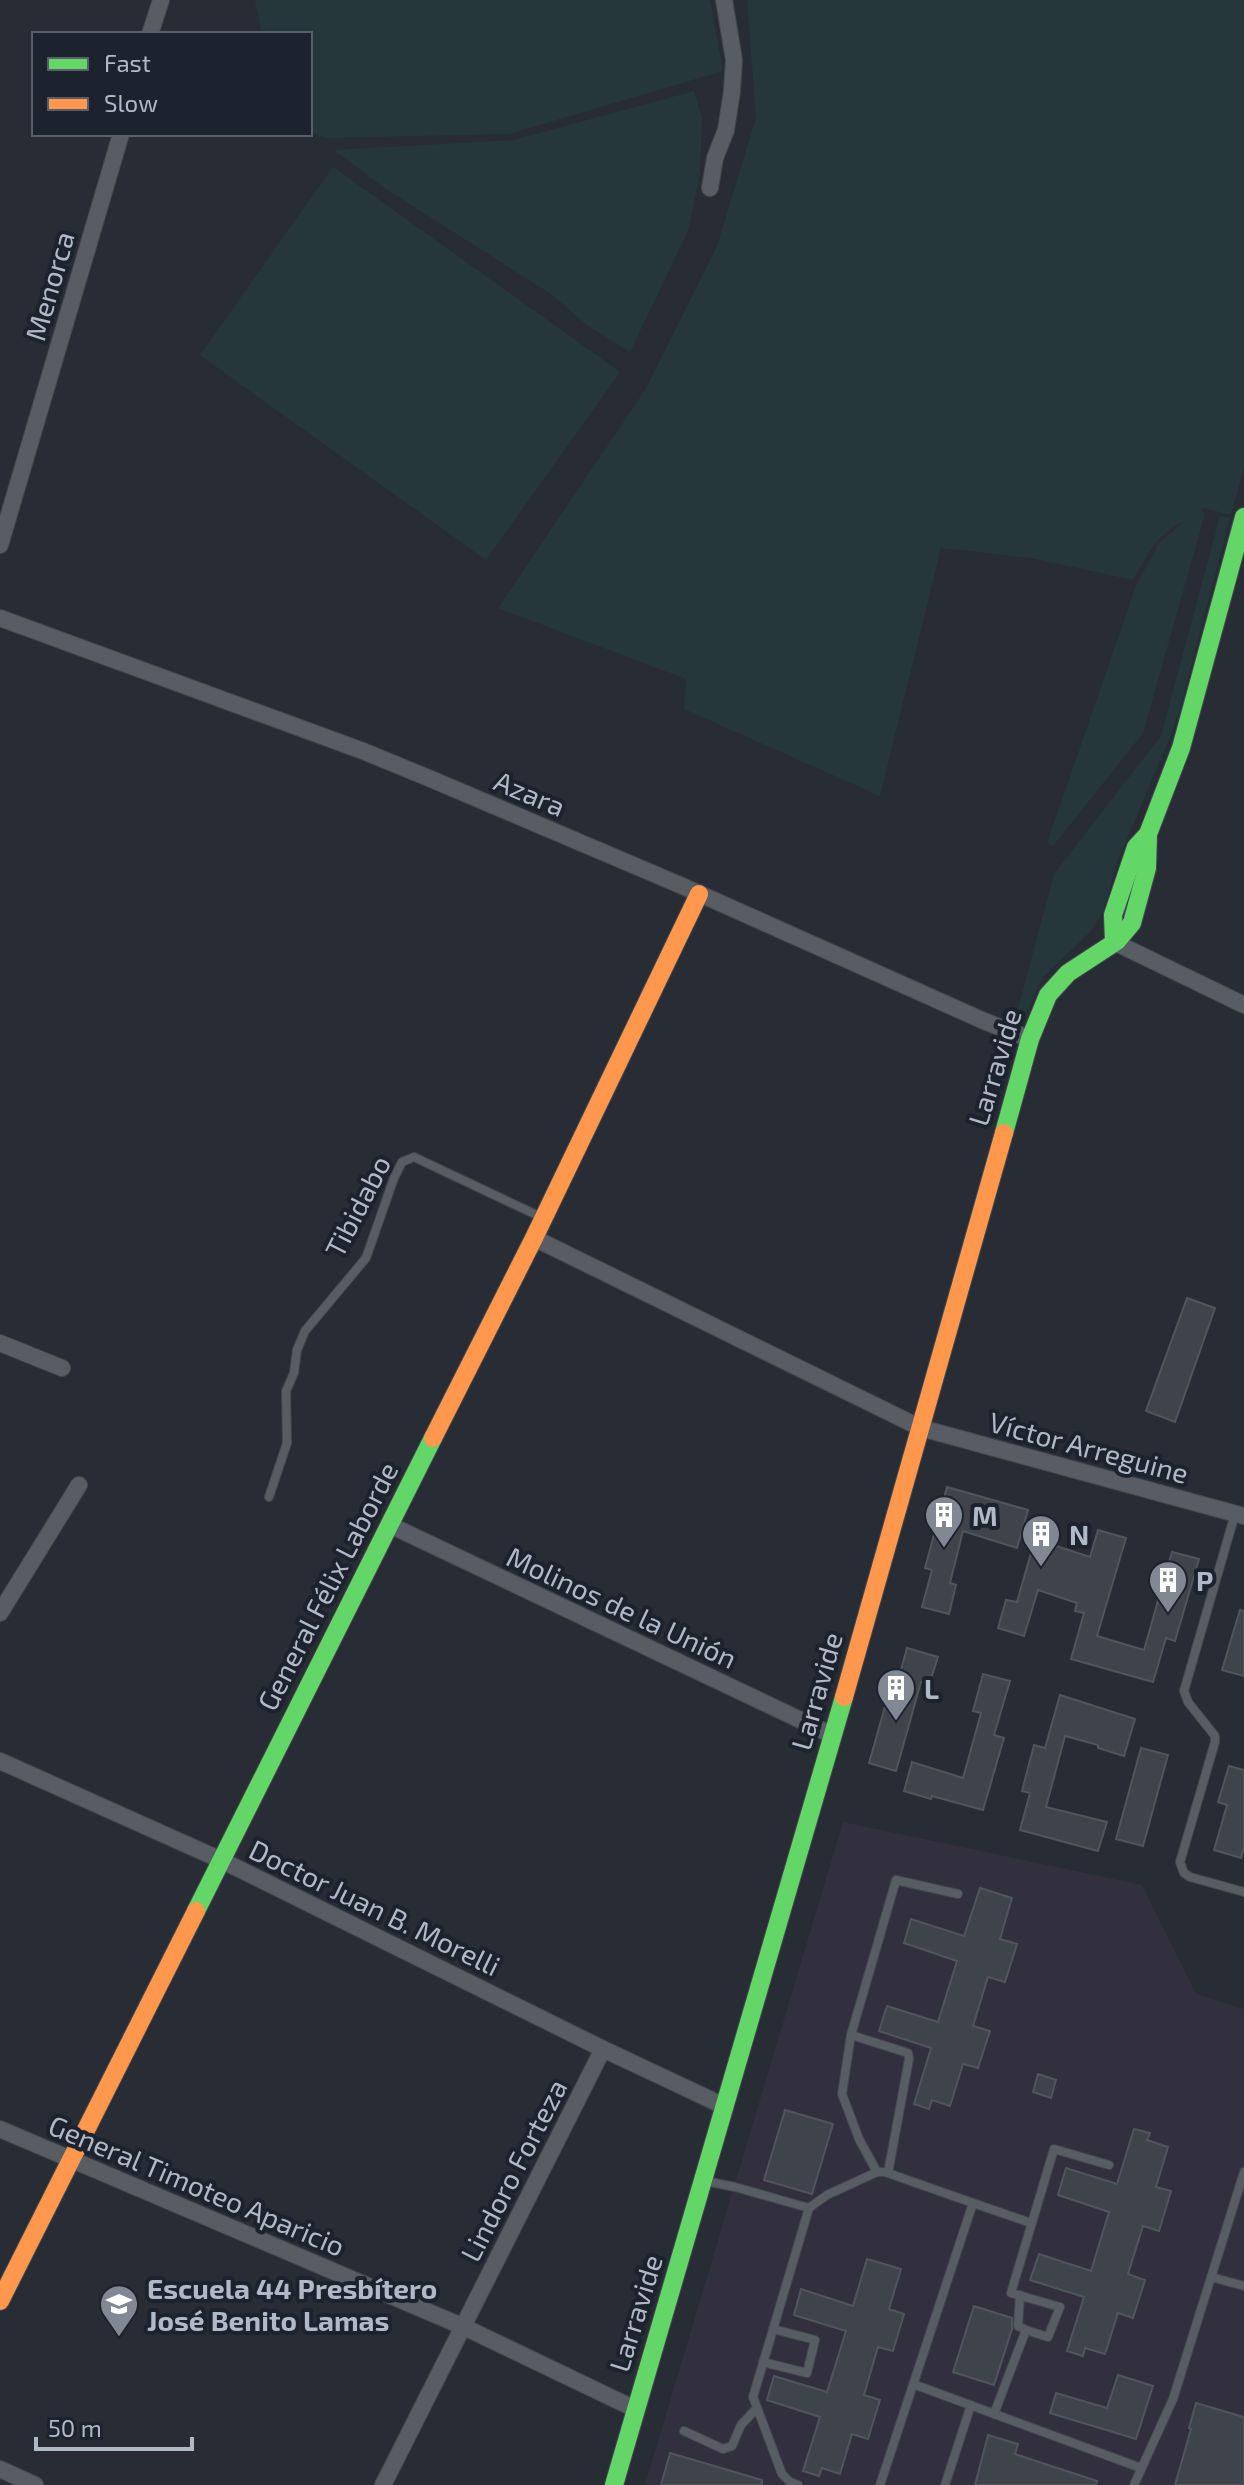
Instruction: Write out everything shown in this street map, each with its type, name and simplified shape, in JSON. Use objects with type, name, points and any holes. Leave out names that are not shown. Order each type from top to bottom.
[{"type":"street","points":[[151,32],[161,0]]},
{"type":"street","points":[[710,188],[715,158],[726,130],[732,91],[734,60],[724,0]]},
{"type":"street","name":"Menorca","points":[[0,545],[120,136]]},
{"type":"street","name":"Larravide","points":[[614,2485],[921,1428],[1030,1039],[1052,988],[1076,966],[1125,933],[1139,904],[1151,849],[1148,834],[1181,748],[1239,553],[1244,517]]},
{"type":"street","name":"Azara","points":[[0,618],[363,751],[1030,1039]]},
{"type":"street","name":"General Félix Laborde","points":[[0,2301],[534,1238],[699,894]]},
{"type":"street","points":[[1114,942],[1244,1005]]},
{"type":"street","points":[[534,1238],[921,1428]]},
{"type":"street","points":[[0,1343],[62,1368]]},
{"type":"street","name":"Víctor Arreguine","points":[[921,1428],[1240,1515]]},
{"type":"street","points":[[0,1613],[79,1485]]},
{"type":"street","name":"Molinos de la Unión","points":[[390,1525],[832,1735]]},
{"type":"street","name":"Doctor Juan B. Morelli","points":[[0,1761],[221,1860],[724,2106]]},
{"type":"street","name":"Lindoro Forteza","points":[[383,2485],[603,2049]]},
{"type":"street","name":"General Timoteo Aparicio","points":[[0,2129],[464,2327],[635,2409]]},
{"type":"street","points":[[0,2469],[35,2485]]},
{"type":"lane","name":"Tibidabo","points":[[269,1497],[287,1443],[286,1391],[294,1373],[297,1350],[305,1331],[366,1258],[402,1162],[414,1157],[543,1218]]},
{"type":"lane","points":[[1240,1515],[1184,1691],[1188,1702],[1215,1736],[1215,1742],[1180,1862],[1184,1873],[1190,1877],[1244,1892]]},
{"type":"lane","points":[[877,2172],[859,2139],[842,2094],[851,2035],[896,1880],[958,1894]]},
{"type":"lane","points":[[851,2035],[908,2053],[888,2173]]},
{"type":"lane","points":[[1020,2295],[1018,2326],[1048,2337],[1060,2307],[1020,2295],[1011,2293],[1054,2149],[1109,2165]]},
{"type":"lane","points":[[798,2485],[782,2474],[753,2397],[809,2208],[827,2195],[877,2172],[888,2173],[1031,2223]]},
{"type":"lane","points":[[1134,2485],[1173,2399],[1241,2192],[1244,2172]]},
{"type":"lane","points":[[704,2181],[809,2208]]},
{"type":"lane","points":[[880,2485],[973,2203]]},
{"type":"lane","points":[[1211,2277],[1244,2286]]},
{"type":"lane","points":[[763,2362],[807,2373],[815,2340],[773,2329]]},
{"type":"lane","points":[[994,2414],[1026,2330]]},
{"type":"lane","points":[[913,2384],[1141,2468]]},
{"type":"lane","points":[[945,2485],[971,2405]]},
{"type":"lane","points":[[684,2431],[723,2449],[732,2446],[741,2425],[757,2408]]},
{"type":"shaded area","points":[[255,0],[710,0],[723,71],[509,134],[324,138],[312,132],[312,32],[262,32]]},
{"type":"shaded area","points":[[747,0],[1244,0],[1244,467],[1231,515],[1204,508],[1201,510],[1205,514],[1143,733],[1053,846],[1049,845],[1048,840],[1136,586],[1158,544],[1184,521],[1159,539],[1133,580],[1031,558],[941,548],[880,796],[684,709],[686,679],[498,608],[645,390],[717,246],[756,118]]},
{"type":"shaded area","points":[[694,91],[702,118],[700,174],[688,231],[630,352],[588,326],[551,294],[386,189],[334,150],[514,140]]},
{"type":"shaded area","points":[[333,167],[620,372],[486,560],[200,355]]},
{"type":"shaded area","points":[[1220,516],[1230,518],[1180,708],[1117,862],[1103,912],[1089,933],[1043,977],[1028,1009],[1021,1016],[1017,1014],[1019,1005],[1054,874],[1161,736]]},
{"type":"shaded area","points":[[843,1822],[1142,1885],[1196,1994],[1244,2009],[1244,2485],[645,2485]]},
{"type":"building","points":[[1187,1298],[1215,1308],[1175,1422],[1146,1411]]},
{"type":"building","points":[[947,1487],[1028,1510],[1017,1548],[963,1531],[950,1583],[956,1585],[949,1614],[922,1607],[932,1570],[925,1568]]},
{"type":"building","points":[[1098,1530],[1126,1538],[1097,1636],[1144,1650],[1172,1552],[1199,1559],[1175,1641],[1166,1638],[1153,1682],[1071,1659],[1084,1613],[1075,1611],[1077,1603],[1038,1590],[1024,1636],[998,1628],[1006,1600],[1017,1602],[1035,1539],[1090,1557]]},
{"type":"building","points":[[1240,1610],[1244,1611],[1244,1676],[1222,1670]]},
{"type":"building","name":"L","points":[[907,1648],[938,1657],[929,1685],[921,1682],[896,1771],[869,1763],[892,1682],[897,1684]]},
{"type":"building","points":[[983,1674],[1010,1681],[994,1735],[1004,1738],[983,1810],[904,1791],[912,1762],[963,1778],[981,1713],[973,1711]]},
{"type":"building","points":[[1060,1695],[1135,1719],[1124,1756],[1065,1736],[1046,1807],[1107,1822],[1098,1851],[1020,1830],[1030,1793],[1022,1791],[1034,1745],[1045,1748]]},
{"type":"building","points":[[1141,1748],[1168,1755],[1143,1846],[1116,1839]]},
{"type":"building","points":[[1229,1766],[1244,1770],[1244,1847],[1241,1858],[1214,1850],[1227,1805],[1218,1802]]},
{"type":"building","points":[[980,1888],[1012,1898],[1000,1939],[1017,1944],[1005,1982],[988,1977],[973,2026],[990,2031],[978,2068],[963,2064],[950,2106],[932,2100],[929,2109],[914,2104],[931,2048],[879,2031],[887,2006],[938,2022],[957,1961],[904,1943],[911,1919],[964,1936]]},
{"type":"building","points":[[1038,2074],[1056,2080],[1051,2098],[1033,2092]]},
{"type":"building","points":[[785,2110],[833,2124],[812,2194],[764,2180]]},
{"type":"building","points":[[1134,2129],[1150,2133],[1147,2140],[1168,2147],[1156,2187],[1171,2191],[1159,2231],[1143,2226],[1128,2274],[1145,2280],[1133,2318],[1118,2313],[1105,2354],[1085,2348],[1083,2356],[1067,2351],[1084,2297],[1030,2280],[1039,2254],[1091,2271],[1109,2212],[1058,2195],[1066,2168],[1117,2184]]},
{"type":"building","points":[[867,2259],[901,2269],[889,2309],[904,2314],[893,2351],[878,2347],[864,2395],[880,2400],[868,2439],[852,2434],[840,2474],[822,2468],[819,2476],[803,2471],[820,2417],[767,2400],[774,2376],[827,2392],[846,2331],[794,2315],[801,2289],[853,2306]]},
{"type":"building","points":[[974,2306],[1012,2318],[1012,2329],[994,2385],[953,2372]]},
{"type":"building","points":[[1118,2375],[1153,2386],[1136,2439],[1050,2413],[1056,2393],[1107,2408]]},
{"type":"building","points":[[1196,2403],[1244,2417],[1244,2485],[1175,2485]]},
{"type":"building","points":[[988,2435],[1018,2444],[1015,2454],[1097,2481],[1096,2485],[975,2485]]},
{"type":"building","points":[[670,2453],[762,2480],[762,2485],[661,2485]]},
{"type":"traffic: fast","points":[[1114,942],[1113,915],[1136,847],[1148,834],[1181,748],[1244,517]]},
{"type":"traffic: fast","points":[[1004,1133],[1030,1039],[1048,995],[1068,973],[1117,941],[1132,923],[1147,868],[1148,834]]},
{"type":"traffic: fast","points":[[196,1911],[433,1438]]},
{"type":"traffic: fast","points":[[614,2485],[844,1697]]},
{"type":"traffic: slow","points":[[433,1438],[534,1238],[699,894]]},
{"type":"traffic: slow","points":[[844,1697],[1004,1133]]},
{"type":"traffic: slow","points":[[0,2301],[196,1911]]},
{"type":"place","name":"M","points":[[944,1549]]},
{"type":"place","name":"N","points":[[1041,1568]]},
{"type":"place","name":"P","points":[[1168,1614]]},
{"type":"place","name":"L","points":[[896,1722]]},
{"type":"place","name":"Escuela 44 Presbítero José Benito Lamas","points":[[119,2338]]}]
